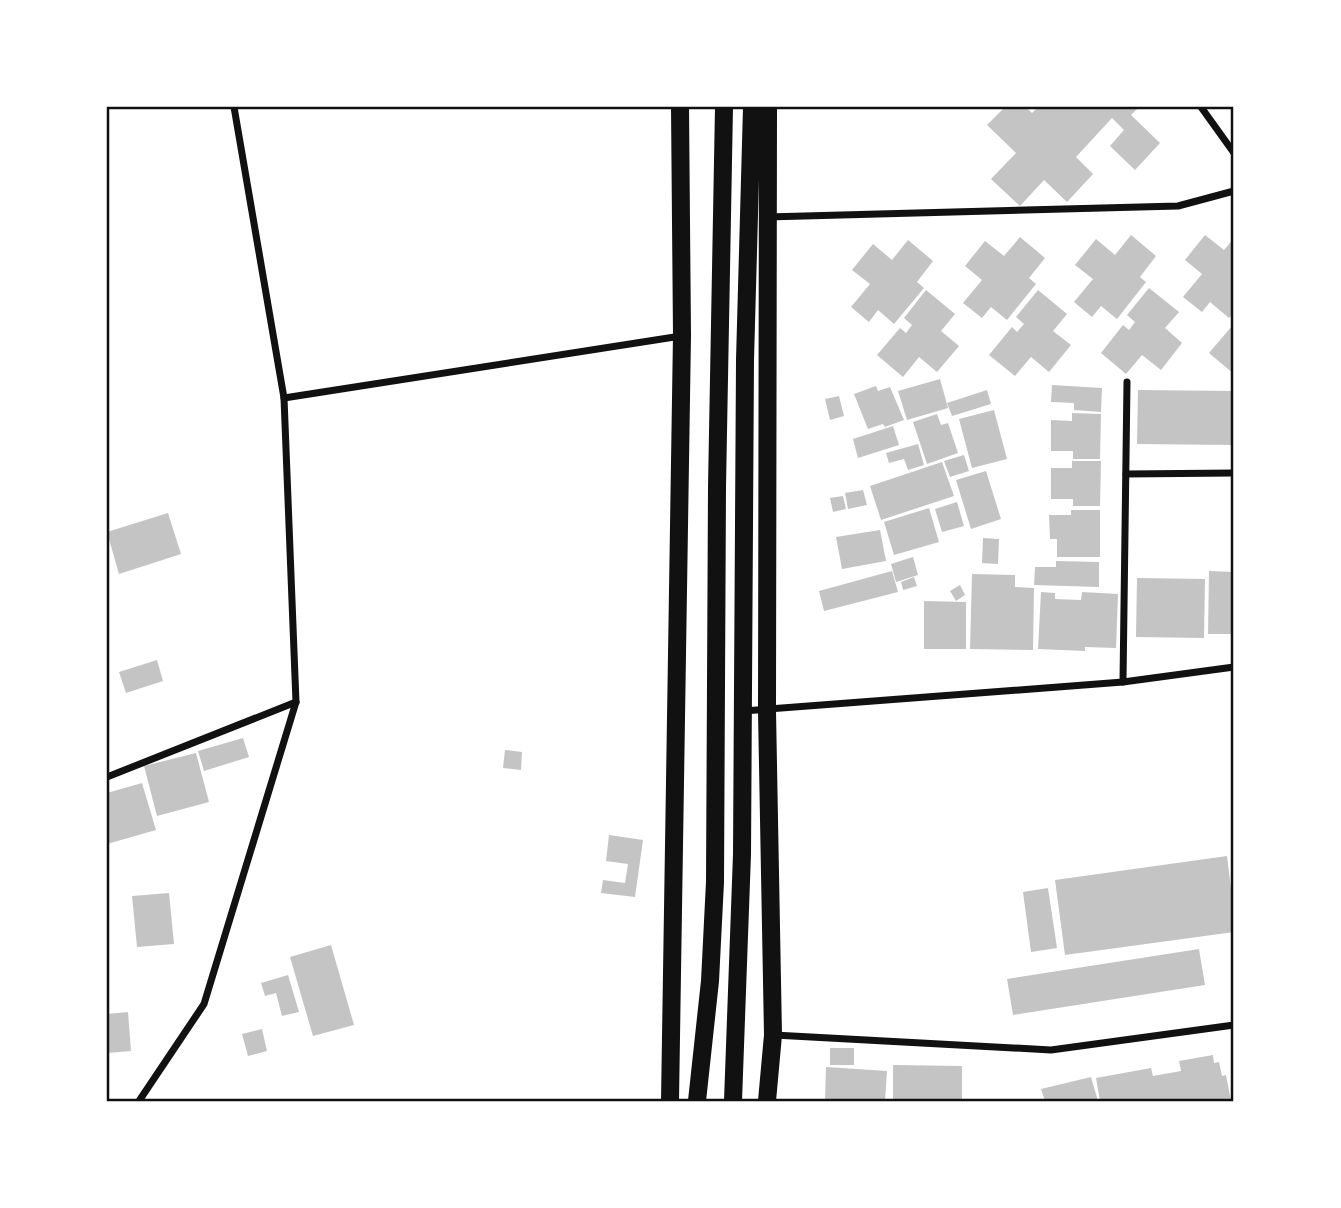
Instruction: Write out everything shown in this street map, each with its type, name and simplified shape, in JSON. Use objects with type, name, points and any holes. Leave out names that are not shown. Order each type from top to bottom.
[{"type":"main road","points":[[670,1101],[682,335],[680,107]]},
{"type":"main road","points":[[697,1101],[710,981],[715,882],[717,487],[724,107]]},
{"type":"main road","points":[[752,107],[758,215],[773,1035],[766,1099]]},
{"type":"main road","points":[[733,1101],[742,854],[746,360],[768,107]]},
{"type":"street","points":[[139,1101],[204,1004],[296,702],[284,398],[234,107]]},
{"type":"street","points":[[1201,107],[1234,153]]},
{"type":"street","points":[[758,215],[1178,206],[1234,191]]},
{"type":"street","points":[[284,398],[682,335]]},
{"type":"street","points":[[1123,682],[1127,382]]},
{"type":"street","points":[[1126,474],[1234,473]]},
{"type":"street","points":[[743,711],[1123,682],[1234,667]]},
{"type":"street","points":[[107,777],[296,702]]},
{"type":"street","points":[[773,1035],[1051,1050],[1234,1025]]},
{"type":"building","points":[[1005,107],[1026,107],[1032,113],[1038,107],[1139,107],[1131,115],[1160,143],[1135,170],[1110,146],[1124,130],[1112,118],[1076,157],[1093,174],[1067,202],[1044,180],[1020,206],[991,179],[1016,153],[987,125]]},
{"type":"building","points":[[1131,235],[1156,256],[1140,277],[1146,282],[1117,319],[1101,306],[1092,317],[1074,302],[1093,279],[1075,265],[1096,239],[1115,255]]},
{"type":"building","points":[[1205,235],[1224,250],[1234,238],[1234,312],[1229,318],[1210,302],[1202,312],[1183,297],[1202,274],[1185,260]]},
{"type":"building","points":[[1020,237],[1045,258],[1029,278],[1036,284],[1007,320],[991,307],[982,318],[963,303],[982,280],[965,266],[985,241],[1004,256]]},
{"type":"building","points":[[908,240],[933,261],[917,282],[924,288],[894,324],[878,310],[869,322],[851,307],[870,284],[852,270],[873,244],[892,260]]},
{"type":"building","points":[[1149,288],[1179,312],[1165,328],[1182,343],[1161,370],[1142,355],[1126,374],[1101,353],[1123,325],[1129,330],[1135,322],[1127,315]]},
{"type":"building","points":[[926,290],[955,314],[941,331],[959,346],[937,372],[919,357],[903,377],[877,355],[900,328],[906,333],[912,325],[904,318]]},
{"type":"building","points":[[1038,290],[1067,314],[1053,331],[1071,345],[1049,372],[1031,357],[1015,376],[989,355],[1012,327],[1017,332],[1024,324],[1016,317]]},
{"type":"building","points":[[1232,326],[1234,328],[1234,374],[1209,353]]},
{"type":"building","points":[[940,379],[948,408],[907,420],[898,391]]},
{"type":"building","points":[[1052,385],[1102,388],[1101,412],[1074,410],[1074,403],[1051,402]]},
{"type":"building","points":[[876,386],[878,391],[890,387],[904,420],[885,427],[883,424],[868,429],[854,394]]},
{"type":"building","points":[[987,390],[991,404],[952,416],[947,403]]},
{"type":"building","points":[[1138,390],[1234,391],[1234,445],[1137,444]]},
{"type":"building","points":[[839,396],[844,416],[830,420],[825,399]]},
{"type":"building","points":[[994,410],[1007,459],[972,468],[959,419]]},
{"type":"building","points":[[1072,413],[1101,414],[1100,459],[1073,459],[1073,451],[1051,451],[1051,420],[1072,421]]},
{"type":"building","points":[[937,414],[941,425],[948,423],[958,453],[927,464],[913,422]]},
{"type":"building","points":[[893,426],[899,445],[858,458],[853,439]]},
{"type":"building","points":[[918,444],[924,465],[908,470],[904,459],[889,463],[886,453]]},
{"type":"building","points":[[964,455],[969,471],[950,477],[944,461]]},
{"type":"building","points":[[1072,461],[1101,461],[1100,506],[1073,506],[1073,499],[1051,499],[1051,468],[1072,468]]},
{"type":"building","points":[[942,462],[954,496],[881,520],[870,486]]},
{"type":"building","points":[[986,471],[1001,519],[971,529],[956,480]]},
{"type":"building","points":[[863,490],[867,505],[848,509],[845,493]]},
{"type":"building","points":[[843,496],[846,509],[833,512],[830,498]]},
{"type":"building","points":[[957,502],[964,526],[942,532],[935,509]]},
{"type":"building","points":[[929,508],[939,542],[894,555],[884,522]]},
{"type":"building","points":[[1071,510],[1100,510],[1100,557],[1057,557],[1057,539],[1050,539],[1049,515],[1071,515]]},
{"type":"building","points":[[168,513],[181,554],[119,574],[107,532]]},
{"type":"building","points":[[880,530],[886,561],[842,569],[836,537]]},
{"type":"building","points":[[983,538],[999,539],[998,564],[982,563]]},
{"type":"building","points":[[913,557],[918,575],[896,582],[891,564]]},
{"type":"building","points":[[1056,561],[1099,562],[1099,587],[1034,585],[1035,567],[1056,567]]},
{"type":"building","points":[[892,571],[898,592],[824,611],[819,591]]},
{"type":"building","points":[[1209,571],[1234,572],[1234,634],[1208,634]]},
{"type":"building","points":[[972,574],[1015,575],[1015,587],[1034,588],[1033,650],[970,649]]},
{"type":"building","points":[[914,577],[917,586],[903,590],[901,582]]},
{"type":"building","points":[[1137,578],[1205,579],[1204,638],[1136,637]]},
{"type":"building","points":[[960,585],[965,595],[956,601],[950,591]]},
{"type":"building","points":[[1041,592],[1055,593],[1055,599],[1081,600],[1082,592],[1118,594],[1116,648],[1085,647],[1085,651],[1038,649]]},
{"type":"building","points":[[924,601],[966,602],[966,649],[924,649]]},
{"type":"building","points":[[157,660],[163,681],[126,693],[119,672]]},
{"type":"building","points":[[243,738],[249,757],[204,771],[198,751]]},
{"type":"building","points":[[505,750],[522,752],[521,770],[503,768]]},
{"type":"building","points":[[196,753],[209,802],[157,816],[144,766]]},
{"type":"building","points":[[142,783],[156,830],[107,844],[107,793]]},
{"type":"building","points":[[609,835],[643,840],[635,897],[601,893],[603,880],[625,883],[628,864],[606,861]]},
{"type":"building","points":[[1227,856],[1234,932],[1065,955],[1055,880]]},
{"type":"building","points":[[1048,888],[1057,948],[1031,952],[1023,892]]},
{"type":"building","points":[[169,893],[174,944],[137,947],[132,896]]},
{"type":"building","points":[[331,945],[354,1025],[313,1036],[290,957]]},
{"type":"building","points":[[1199,949],[1205,985],[1013,1015],[1007,979]]},
{"type":"building","points":[[288,975],[299,1012],[282,1016],[276,993],[265,996],[261,983]]},
{"type":"building","points":[[128,1012],[131,1051],[108,1053],[107,1014]]},
{"type":"building","points":[[262,1029],[267,1051],[248,1056],[242,1034]]},
{"type":"building","points":[[830,1048],[854,1048],[854,1065],[830,1065]]},
{"type":"building","points":[[1213,1055],[1214,1063],[1219,1062],[1222,1076],[1226,1075],[1231,1101],[1100,1101],[1096,1078],[1151,1068],[1153,1076],[1181,1071],[1179,1061]]},
{"type":"building","points":[[893,1065],[962,1066],[962,1101],[893,1101]]},
{"type":"building","points":[[826,1067],[887,1071],[885,1101],[825,1101]]},
{"type":"building","points":[[1091,1077],[1098,1101],[1045,1101],[1041,1089]]}]
